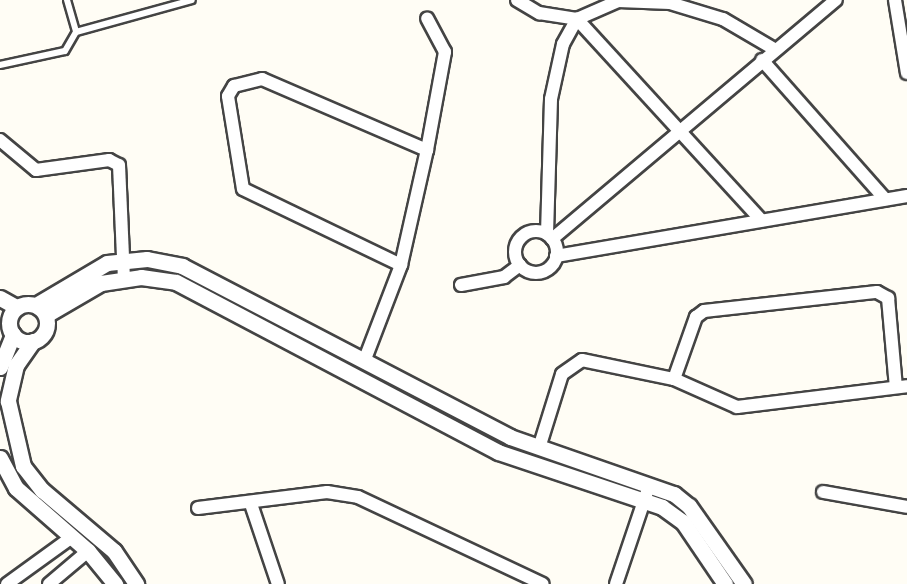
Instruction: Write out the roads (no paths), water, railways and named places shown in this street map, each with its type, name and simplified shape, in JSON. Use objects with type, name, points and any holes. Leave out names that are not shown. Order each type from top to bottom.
[{"type":"street","points":[[517,0],[538,13],[577,19],[618,1],[670,3],[723,19],[774,49]]},
{"type":"street","points":[[520,265],[516,247],[522,236],[550,236],[678,134],[774,49],[836,0]]},
{"type":"street","points":[[895,0],[907,73]]},
{"type":"street","points":[[365,358],[401,265],[427,150],[445,52],[427,18]]},
{"type":"street","points":[[577,19],[678,134],[761,220]]},
{"type":"street","points":[[556,256],[550,236],[551,99],[563,44],[577,19]]},
{"type":"street","points":[[762,60],[885,200]]},
{"type":"street","points":[[401,265],[243,189],[228,96],[234,86],[262,79],[427,150]]},
{"type":"street","points":[[0,140],[36,170],[109,160],[119,165],[124,279]]},
{"type":"street","points":[[520,265],[538,272],[556,256],[907,196]]},
{"type":"street","points":[[41,310],[92,268],[123,260],[182,266],[365,358],[492,428],[539,448],[651,483],[689,506],[742,584]]},
{"type":"street","points":[[461,285],[504,277],[520,265]]},
{"type":"street","points":[[0,298],[16,307],[41,310],[81,291],[124,279],[176,282],[498,452],[645,500],[683,522],[725,584],[742,584]]},
{"type":"street","points":[[539,448],[562,374],[572,364],[593,360],[674,379],[737,406],[902,386],[888,298],[877,291],[701,313],[674,379]]},
{"type":"street","points":[[0,367],[7,327],[16,307]]},
{"type":"street","points":[[41,310],[42,335],[33,341],[16,365],[8,401],[15,446],[32,479],[114,551],[136,584]]},
{"type":"street","points":[[279,336],[289,319]]},
{"type":"street","points":[[7,327],[33,341]]},
{"type":"street","points":[[0,458],[16,488],[88,551],[115,584]]},
{"type":"street","points":[[16,488],[32,479]]},
{"type":"street","points":[[616,584],[651,483]]},
{"type":"street","points":[[198,508],[251,504],[327,492],[358,496],[541,584]]},
{"type":"street","points":[[823,492],[907,507]]},
{"type":"street","points":[[251,504],[278,584]]},
{"type":"street","points":[[7,584],[72,537]]},
{"type":"street","points":[[49,584],[88,551]]},
{"type":"lane","points":[[67,0],[76,32]]},
{"type":"lane","points":[[0,65],[65,51],[76,32],[192,0]]}]
